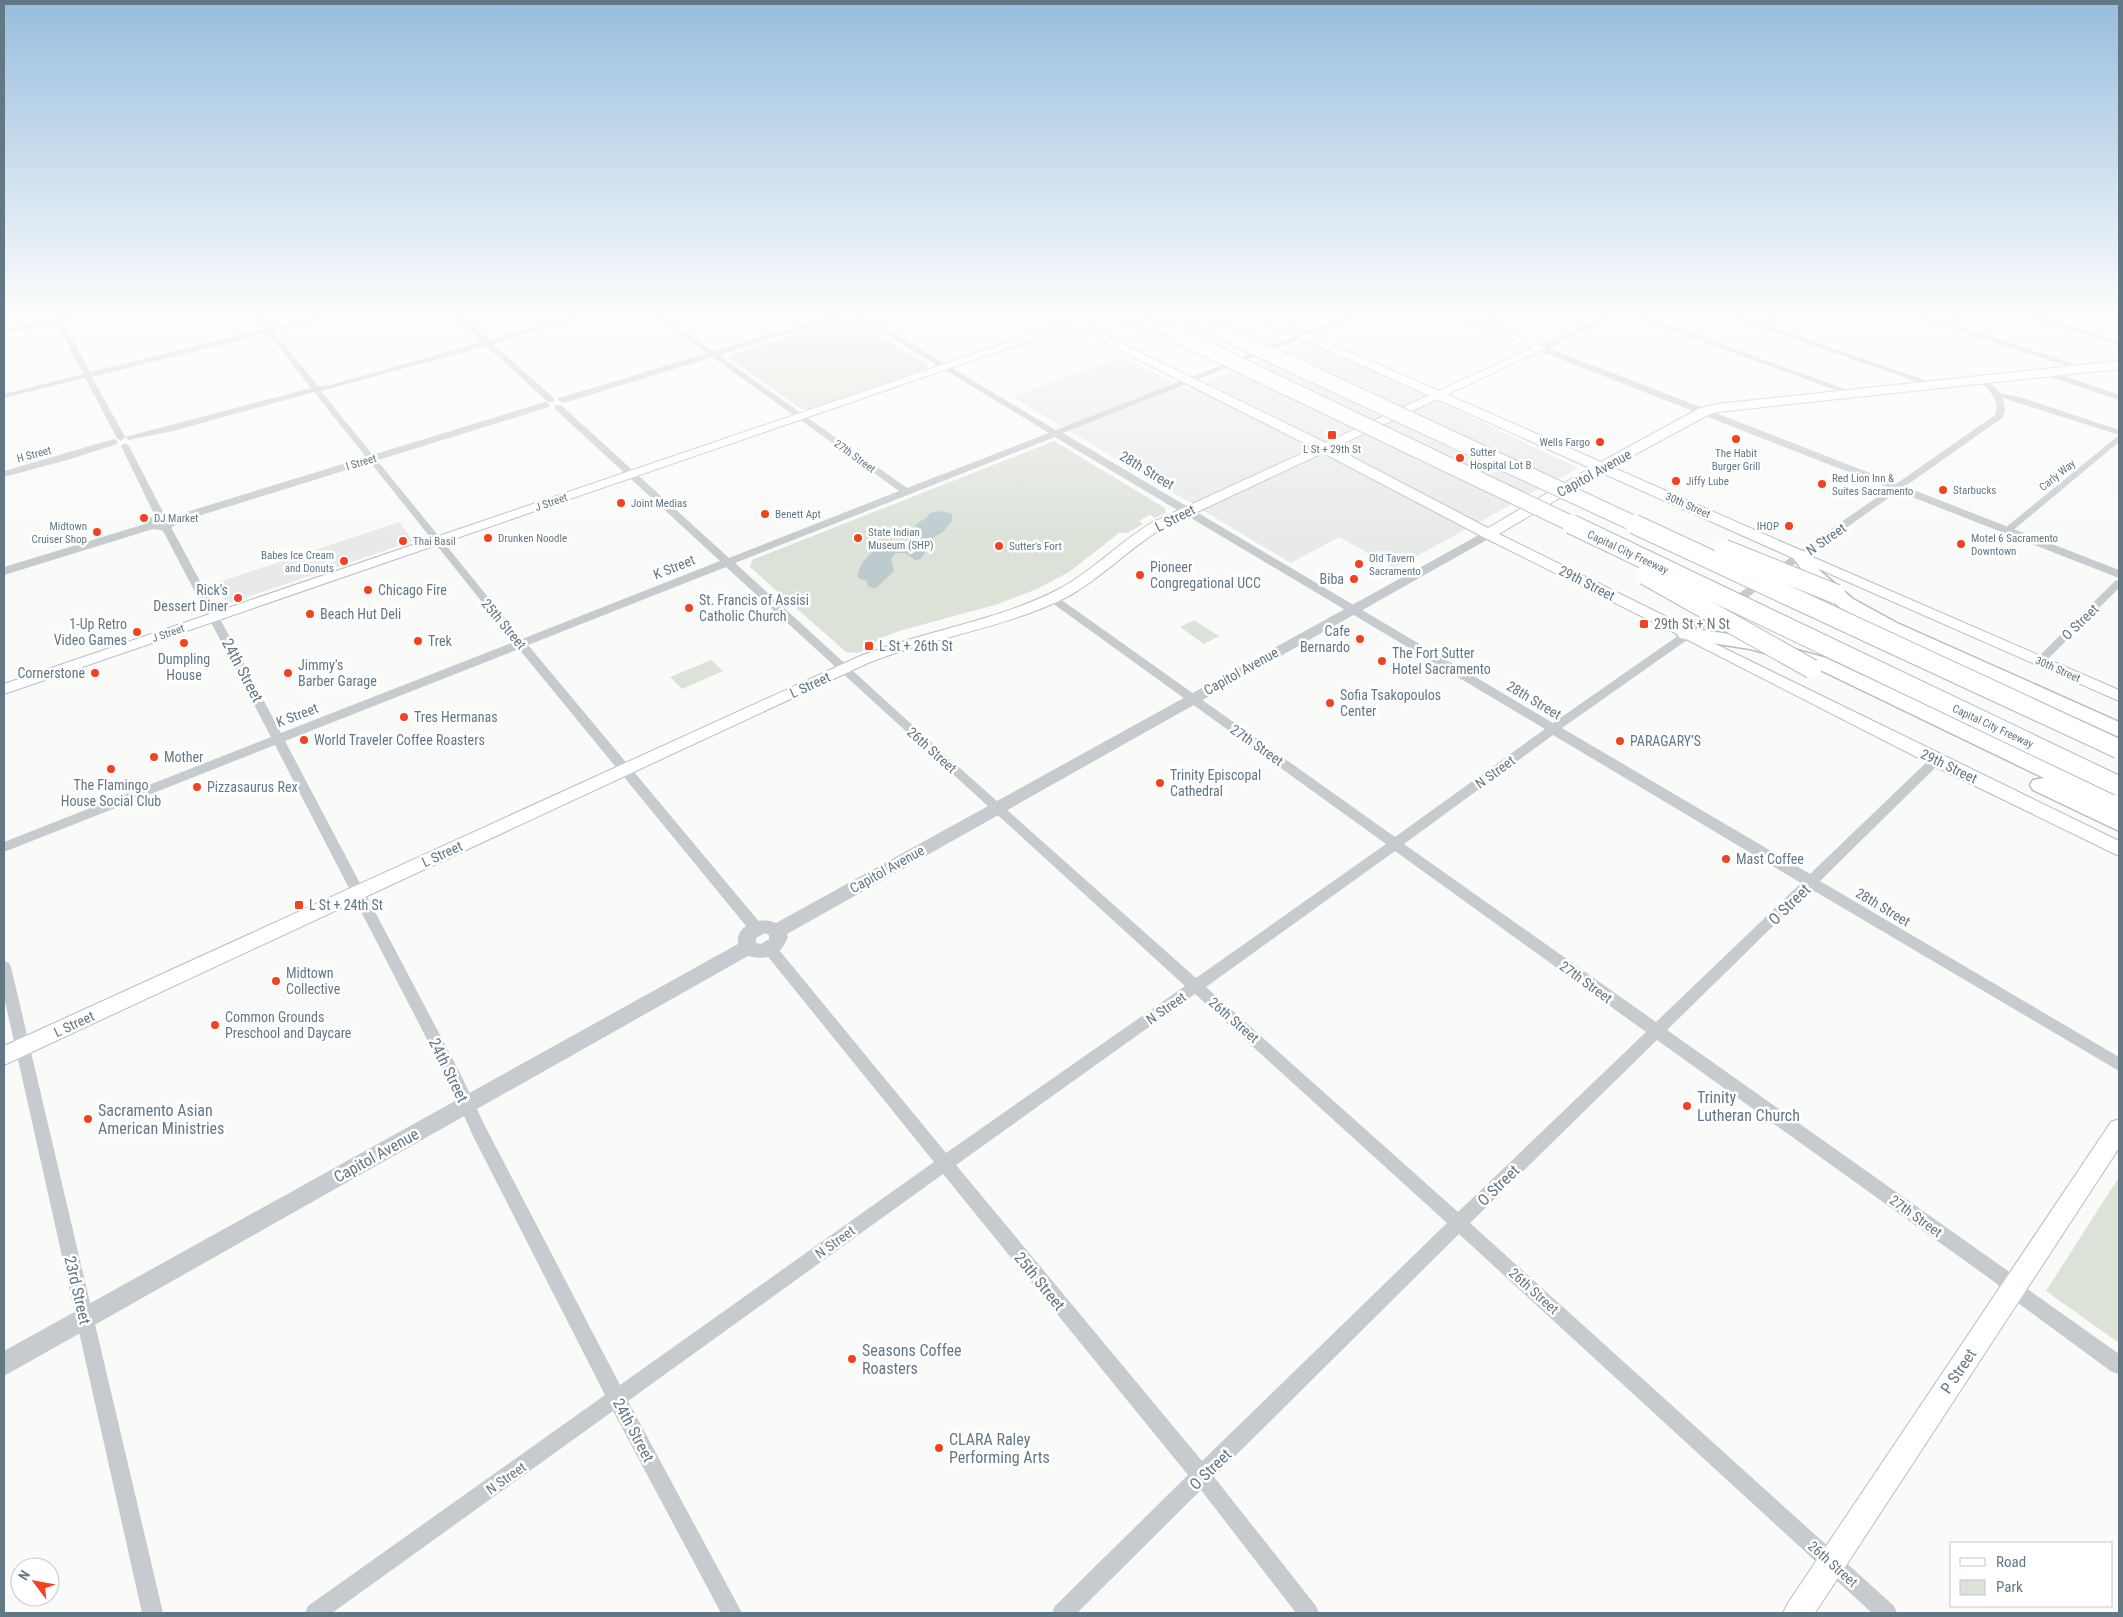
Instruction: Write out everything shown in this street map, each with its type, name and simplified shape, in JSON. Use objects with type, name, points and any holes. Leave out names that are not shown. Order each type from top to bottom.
[{"type":"highway","name":"Capital City Freeway","points":[[1292,390],[2119,786]]},
{"type":"highway","points":[[1348,390],[2119,748]]},
{"type":"highway","points":[[1502,462],[1904,621],[2119,717]]},
{"type":"highway","points":[[1479,481],[1812,669],[1968,750],[2119,823]]},
{"type":"highway","points":[[1801,556],[1814,575],[1846,603],[1890,627],[2119,730]]},
{"type":"highway","points":[[1687,634],[1752,643],[1819,662],[2119,805]]},
{"type":"main road","name":"J Street","points":[[4,689],[878,390]]},
{"type":"main road","name":"29th Street","points":[[1211,390],[1488,534],[1936,760],[2119,849]]},
{"type":"main road","name":"30th Street","points":[[1426,390],[2119,696]]},
{"type":"main road","name":"L Street","points":[[4,1056],[844,669],[908,642],[1006,615],[1052,598],[1088,576],[1134,540],[1187,511],[1450,390]]},
{"type":"main road","name":"Capitol Avenue","points":[[1488,534],[1602,468],[1705,412],[1717,408],[1875,390]]},
{"type":"main road","name":"P Street","points":[[1798,1613],[1830,1562],[2119,1129]]},
{"type":"street","points":[[4,396],[27,390]]},
{"type":"street","name":"24th Street","points":[[96,390],[123,442],[159,524],[214,617],[278,738],[618,1398],[732,1613]]},
{"type":"street","name":"H Street","points":[[4,474],[311,390]]},
{"type":"street","name":"25th Street","points":[[317,390],[437,541],[756,928]]},
{"type":"street","name":"26th Street","points":[[540,390],[996,807],[1460,1223],[1887,1613]]},
{"type":"street","name":"I Street","points":[[177,519],[596,390]]},
{"type":"street","name":"27th Street","points":[[763,390],[906,492]]},
{"type":"street","name":"28th Street","points":[[983,390],[2119,1065]]},
{"type":"street","name":"K Street","points":[[4,847],[1164,390]]},
{"type":"street","points":[[1650,390],[2119,574]]},
{"type":"street","points":[[1845,390],[1852,393]]},
{"type":"street","points":[[1995,390],[1998,396],[2017,399],[2119,433]]},
{"type":"street","points":[[2097,390],[2119,398]]},
{"type":"street","name":"N Street","points":[[315,1613],[944,1164],[1196,987],[1687,634],[1899,488],[1999,416],[2001,409],[1998,396]]},
{"type":"street","name":"Carly Way","points":[[2008,530],[2119,438]]},
{"type":"street","points":[[4,570],[159,524],[174,523],[177,519]]},
{"type":"street","name":"Capitol Avenue","points":[[777,931],[1488,534]]},
{"type":"street","name":"O Street","points":[[2040,661],[2119,583]]},
{"type":"street","name":"27th Street","points":[[1052,598],[2002,1277],[2013,1289],[2119,1365]]},
{"type":"street","name":"O Street","points":[[1062,1613],[1656,1031],[1936,760]]},
{"type":"street","points":[[770,927],[777,931],[778,941],[770,949],[758,952],[748,947],[746,938],[756,928],[770,927]]},
{"type":"street","name":"Capitol Avenue","points":[[4,1364],[748,947]]},
{"type":"street","name":"25th Street","points":[[770,949],[944,1164],[1170,1437],[1309,1613]]},
{"type":"street","name":"23rd Street","points":[[4,967],[153,1613]]},
{"type":"shaded area","points":[[1031,390],[1415,390],[1578,468],[1395,568],[1339,537],[1291,563],[1013,397]]},
{"type":"shaded area","points":[[942,511],[952,514],[952,521],[943,532],[934,537],[921,559],[915,560],[905,553],[895,553],[891,559],[894,571],[876,588],[868,587],[867,581],[858,578],[860,567],[868,556],[878,548],[889,544],[909,547],[916,524],[930,513]]},
{"type":"shaded area","points":[[399,522],[413,541],[227,604],[216,583]]},
{"type":"green space","points":[[775,390],[864,390],[810,409],[801,409]]},
{"type":"green space","points":[[1054,441],[1165,508],[1165,513],[1155,518],[1150,515],[1139,521],[1143,524],[1127,533],[1119,533],[1069,572],[1037,589],[998,604],[899,631],[878,639],[874,646],[857,653],[846,652],[750,567],[752,560]]},
{"type":"green space","points":[[1194,620],[1219,636],[1204,644],[1180,627]]},
{"type":"green space","points":[[711,660],[723,671],[682,689],[670,677]]},
{"type":"green space","points":[[2119,1177],[2119,1343],[2046,1291]]},
{"type":"place","name":"L St + 29th St","points":[[1332,435]]},
{"type":"place","name":"The Habit Burger Grill","points":[[1736,439]]},
{"type":"place","name":"Wells Fargo","points":[[1600,442]]},
{"type":"place","name":"Sutter Hospital Lot B","points":[[1460,458]]},
{"type":"place","name":"Jiffy Lube","points":[[1676,481]]},
{"type":"place","name":"Red Lion Inn & Suites Sacramento","points":[[1822,484]]},
{"type":"place","name":"Starbucks","points":[[1943,490]]},
{"type":"place","name":"Joint Medias","points":[[621,503]]},
{"type":"place","name":"Benett Apt","points":[[765,514]]},
{"type":"place","name":"DJ Market","points":[[144,518]]},
{"type":"place","name":"IHOP","points":[[1789,526]]},
{"type":"place","name":"Midtown Cruiser Shop","points":[[97,532]]},
{"type":"place","name":"Drunken Noodle","points":[[488,538]]},
{"type":"place","name":"State Indian Museum (SHP)","points":[[858,538]]},
{"type":"place","name":"Thai Basil","points":[[403,541]]},
{"type":"place","name":"Motel 6 Sacramento Downtown","points":[[1961,544]]},
{"type":"place","name":"Sutter's Fort","points":[[999,546]]},
{"type":"place","name":"Babes Ice Cream and Donuts","points":[[344,561]]},
{"type":"place","name":"Old Tavern Sacramento","points":[[1359,564]]},
{"type":"place","name":"Pioneer Congregational UCC","points":[[1140,575]]},
{"type":"place","name":"Biba","points":[[1354,579]]},
{"type":"place","name":"Chicago Fire","points":[[368,590]]},
{"type":"place","name":"Rick's Dessert Diner","points":[[238,598]]},
{"type":"place","name":"St. Francis of Assisi Catholic Church","points":[[689,608]]},
{"type":"place","name":"Beach Hut Deli","points":[[310,614]]},
{"type":"place","name":"29th St + N St","points":[[1644,624]]},
{"type":"place","name":"1-Up Retro Video Games","points":[[137,632]]},
{"type":"place","name":"Cafe Bernardo","points":[[1360,639]]},
{"type":"place","name":"Trek","points":[[418,641]]},
{"type":"place","name":"Dumpling House","points":[[184,643]]},
{"type":"place","name":"L St + 26th St","points":[[869,646]]},
{"type":"place","name":"The Fort Sutter Hotel Sacramento","points":[[1382,661]]},
{"type":"place","name":"Cornerstone","points":[[95,673]]},
{"type":"place","name":"Jimmy's Barber Garage","points":[[288,673]]},
{"type":"place","name":"Sofia Tsakopoulos Center","points":[[1330,703]]},
{"type":"place","name":"Tres Hermanas","points":[[404,717]]},
{"type":"place","name":"World Traveler Coffee Roasters","points":[[304,740]]},
{"type":"place","name":"PARAGARY’S","points":[[1620,741]]},
{"type":"place","name":"Mother","points":[[154,757]]},
{"type":"place","name":"The Flamingo House Social Club","points":[[111,769]]},
{"type":"place","name":"Trinity Episcopal Cathedral","points":[[1160,783]]},
{"type":"place","name":"Pizzasaurus Rex","points":[[197,787]]},
{"type":"place","name":"Mast Coffee","points":[[1726,859]]},
{"type":"place","name":"L St + 24th St","points":[[299,905]]},
{"type":"place","name":"Midtown Collective","points":[[276,981]]},
{"type":"place","name":"Common Grounds Preschool and Daycare","points":[[215,1025]]},
{"type":"place","name":"Trinity Lutheran Church","points":[[1687,1106]]},
{"type":"place","name":"Sacramento Asian American Ministries","points":[[88,1119]]},
{"type":"place","name":"Seasons Coffee Roasters","points":[[852,1359]]},
{"type":"place","name":"CLARA Raley Performing Arts","points":[[939,1448]]}]
